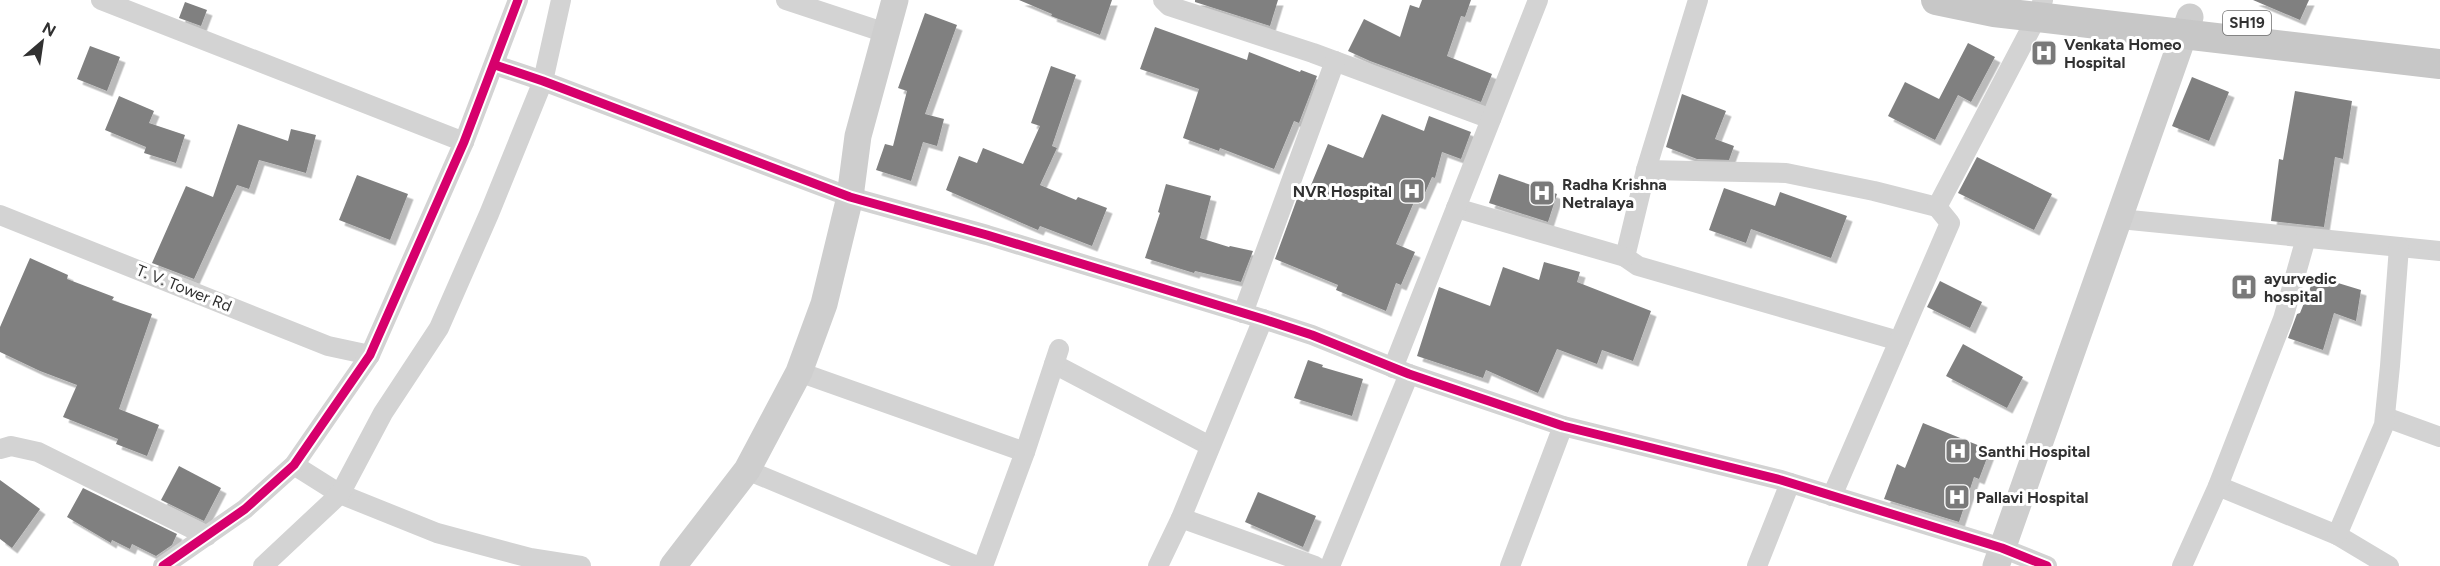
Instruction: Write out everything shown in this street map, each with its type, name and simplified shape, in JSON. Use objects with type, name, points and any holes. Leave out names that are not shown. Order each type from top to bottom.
[{"type":"main road","points":[[673,566],[747,470],[799,372],[824,304],[850,197],[858,135],[895,0]]},
{"type":"main road","name":"SH19","points":[[1936,0],[1994,12],[2045,6],[2440,64]]},
{"type":"main road","points":[[1999,557],[2187,26]]},
{"type":"main road","name":"SH19","points":[[2187,26],[2440,45]]},
{"type":"street","points":[[101,0],[464,142]]},
{"type":"street","points":[[163,566],[244,509],[294,465],[370,355],[464,142],[518,0]]},
{"type":"street","points":[[263,566],[340,494],[383,413],[439,328],[489,214],[543,81],[561,0]]},
{"type":"street","points":[[786,0],[886,33]]},
{"type":"street","points":[[1163,0],[1169,6],[1335,61],[1491,119]]},
{"type":"street","points":[[1330,566],[1401,371],[1456,208],[1538,0]]},
{"type":"street","points":[[1625,257],[1646,170],[1698,0]]},
{"type":"street","points":[[1937,207],[2045,6]]},
{"type":"street","points":[[1243,313],[1335,61]]},
{"type":"street","points":[[495,65],[850,197],[987,235],[1263,319],[1312,335],[1401,371],[1563,426],[1790,483],[1999,557],[2047,566]]},
{"type":"street","points":[[1646,170],[1786,173],[1937,207],[1950,223],[1832,496]]},
{"type":"street","points":[[1456,208],[1625,257],[1638,266],[1899,341]]},
{"type":"street","name":"T. V. Tower Rd","points":[[0,215],[328,346],[370,355]]},
{"type":"street","points":[[2120,219],[2440,251]]},
{"type":"street","points":[[2182,566],[2218,486],[2283,319],[2306,238]]},
{"type":"street","points":[[2337,535],[2384,424],[2399,247]]},
{"type":"street","points":[[1158,566],[1263,319]]},
{"type":"street","points":[[983,566],[1025,452],[1056,357],[1210,446]]},
{"type":"street","points":[[799,372],[1025,452]]},
{"type":"street","points":[[2385,417],[2440,437]]},
{"type":"street","points":[[1510,566],[1563,426]]},
{"type":"street","points":[[0,449],[11,446],[38,452],[207,536]]},
{"type":"street","points":[[294,465],[340,494],[437,533],[530,558],[581,566]]},
{"type":"street","points":[[747,470],[977,566]]},
{"type":"street","points":[[1756,566],[1790,483]]},
{"type":"street","points":[[2218,486],[2337,535],[2389,566]]},
{"type":"street","points":[[1180,518],[1315,566]]},
{"type":"building","points":[[1019,0],[1112,0],[1100,35],[1051,16],[1052,14]]},
{"type":"building","points":[[1195,0],[1278,0],[1270,26],[1195,2]]},
{"type":"building","points":[[1422,0],[1471,0],[1465,17],[1461,16],[1447,56],[1492,74],[1481,102],[1348,51],[1364,19],[1400,37],[1410,5],[1419,8]]},
{"type":"building","points":[[2253,0],[2309,0],[2300,20]]},
{"type":"building","points":[[185,2],[207,10],[201,26],[179,18]]},
{"type":"building","points":[[925,13],[957,25],[925,114],[944,119],[937,146],[923,142],[911,181],[876,170],[885,144],[893,146],[907,91],[898,88]]},
{"type":"building","points":[[1155,27],[1247,60],[1249,52],[1300,72],[1301,70],[1317,76],[1299,123],[1294,121],[1274,169],[1220,148],[1219,151],[1183,138],[1199,89],[1140,69]]},
{"type":"building","points":[[1968,43],[1995,57],[1971,102],[1958,95],[1935,140],[1888,116],[1905,82],[1939,99]]},
{"type":"building","points":[[90,46],[120,57],[107,91],[77,79]]},
{"type":"building","points":[[1051,66],[1076,75],[1052,146],[1057,148],[1040,185],[1076,200],[1078,197],[1107,208],[1092,246],[1040,226],[1038,230],[946,190],[959,156],[977,163],[983,148],[1023,164],[1040,126],[1031,123]]},
{"type":"building","points":[[2192,77],[2229,92],[2209,141],[2172,126]]},
{"type":"building","points":[[2295,91],[2352,101],[2343,159],[2335,157],[2324,227],[2271,221],[2279,159],[2283,160]]},
{"type":"building","points":[[1682,94],[1726,111],[1715,139],[1734,146],[1729,160],[1697,159],[1666,147]]},
{"type":"building","points":[[119,96],[154,111],[149,123],[185,135],[176,163],[144,153],[146,147],[105,130]]},
{"type":"building","points":[[1382,114],[1424,131],[1429,116],[1471,132],[1461,159],[1442,152],[1435,178],[1432,177],[1420,204],[1414,202],[1396,244],[1415,252],[1401,285],[1396,283],[1386,311],[1336,290],[1338,285],[1275,259],[1297,199],[1304,202],[1328,144],[1363,158]]},
{"type":"building","points":[[238,124],[288,141],[291,129],[316,135],[306,173],[259,160],[249,189],[237,185],[194,279],[152,263],[186,186],[213,197]]},
{"type":"building","points":[[1977,157],[2052,194],[2034,230],[1958,193]]},
{"type":"building","points":[[1499,174],[1557,194],[1548,222],[1489,203]]},
{"type":"building","points":[[357,175],[408,194],[390,240],[339,220]]},
{"type":"building","points":[[1166,184],[1211,196],[1200,238],[1229,247],[1253,251],[1241,282],[1195,271],[1194,273],[1145,258],[1160,213],[1158,212]]},
{"type":"building","points":[[1724,188],[1775,206],[1780,192],[1847,216],[1831,258],[1751,229],[1746,243],[1709,230]]},
{"type":"building","points":[[30,258],[68,275],[67,279],[114,297],[112,300],[152,314],[119,409],[159,425],[147,456],[116,444],[118,439],[63,417],[77,385],[0,352],[0,327]]},
{"type":"building","points":[[1544,262],[1580,272],[1577,282],[1651,311],[1633,361],[1602,350],[1597,364],[1557,349],[1538,393],[1486,370],[1483,378],[1417,356],[1439,287],[1490,306],[1503,267],[1539,280]]},
{"type":"building","points":[[2315,276],[2361,290],[2356,321],[2334,313],[2323,350],[2288,338]]},
{"type":"building","points":[[1940,281],[1982,302],[1970,328],[1927,307]]},
{"type":"building","points":[[1963,344],[2023,377],[2007,408],[1946,376]]},
{"type":"building","points":[[1308,360],[1323,365],[1322,367],[1363,379],[1352,416],[1294,398]]},
{"type":"building","points":[[1923,423],[1990,450],[1979,479],[1974,477],[1959,522],[1884,499],[1897,464],[1905,468]]},
{"type":"building","points":[[179,466],[221,488],[204,521],[161,500]]},
{"type":"building","points":[[0,480],[40,509],[12,548],[0,539]]},
{"type":"building","points":[[83,488],[177,534],[172,545],[156,556],[132,544],[130,549],[112,540],[111,543],[67,517]]},
{"type":"building","points":[[1258,492],[1316,516],[1303,547],[1245,522]]},
{"type":"cycle path","points":[[163,566],[245,509],[294,465],[370,355],[464,142],[518,0]]},
{"type":"cycle path","points":[[495,65],[850,197],[987,235],[1263,319],[1312,335],[1409,374],[1563,426],[1781,480],[2002,548],[2047,566]]},
{"type":"place","name":"Venkata Homeo Hospital","points":[[2044,53]]},
{"type":"place","name":"NVR Hospital","points":[[1412,191]]},
{"type":"place","name":"Radha Krishna Netralaya","points":[[1542,193]]},
{"type":"place","name":"ayurvedic hospital","points":[[2244,287]]},
{"type":"place","name":"Santhi Hospital","points":[[1958,451]]},
{"type":"place","name":"Pallavi Hospital","points":[[1957,497]]}]
